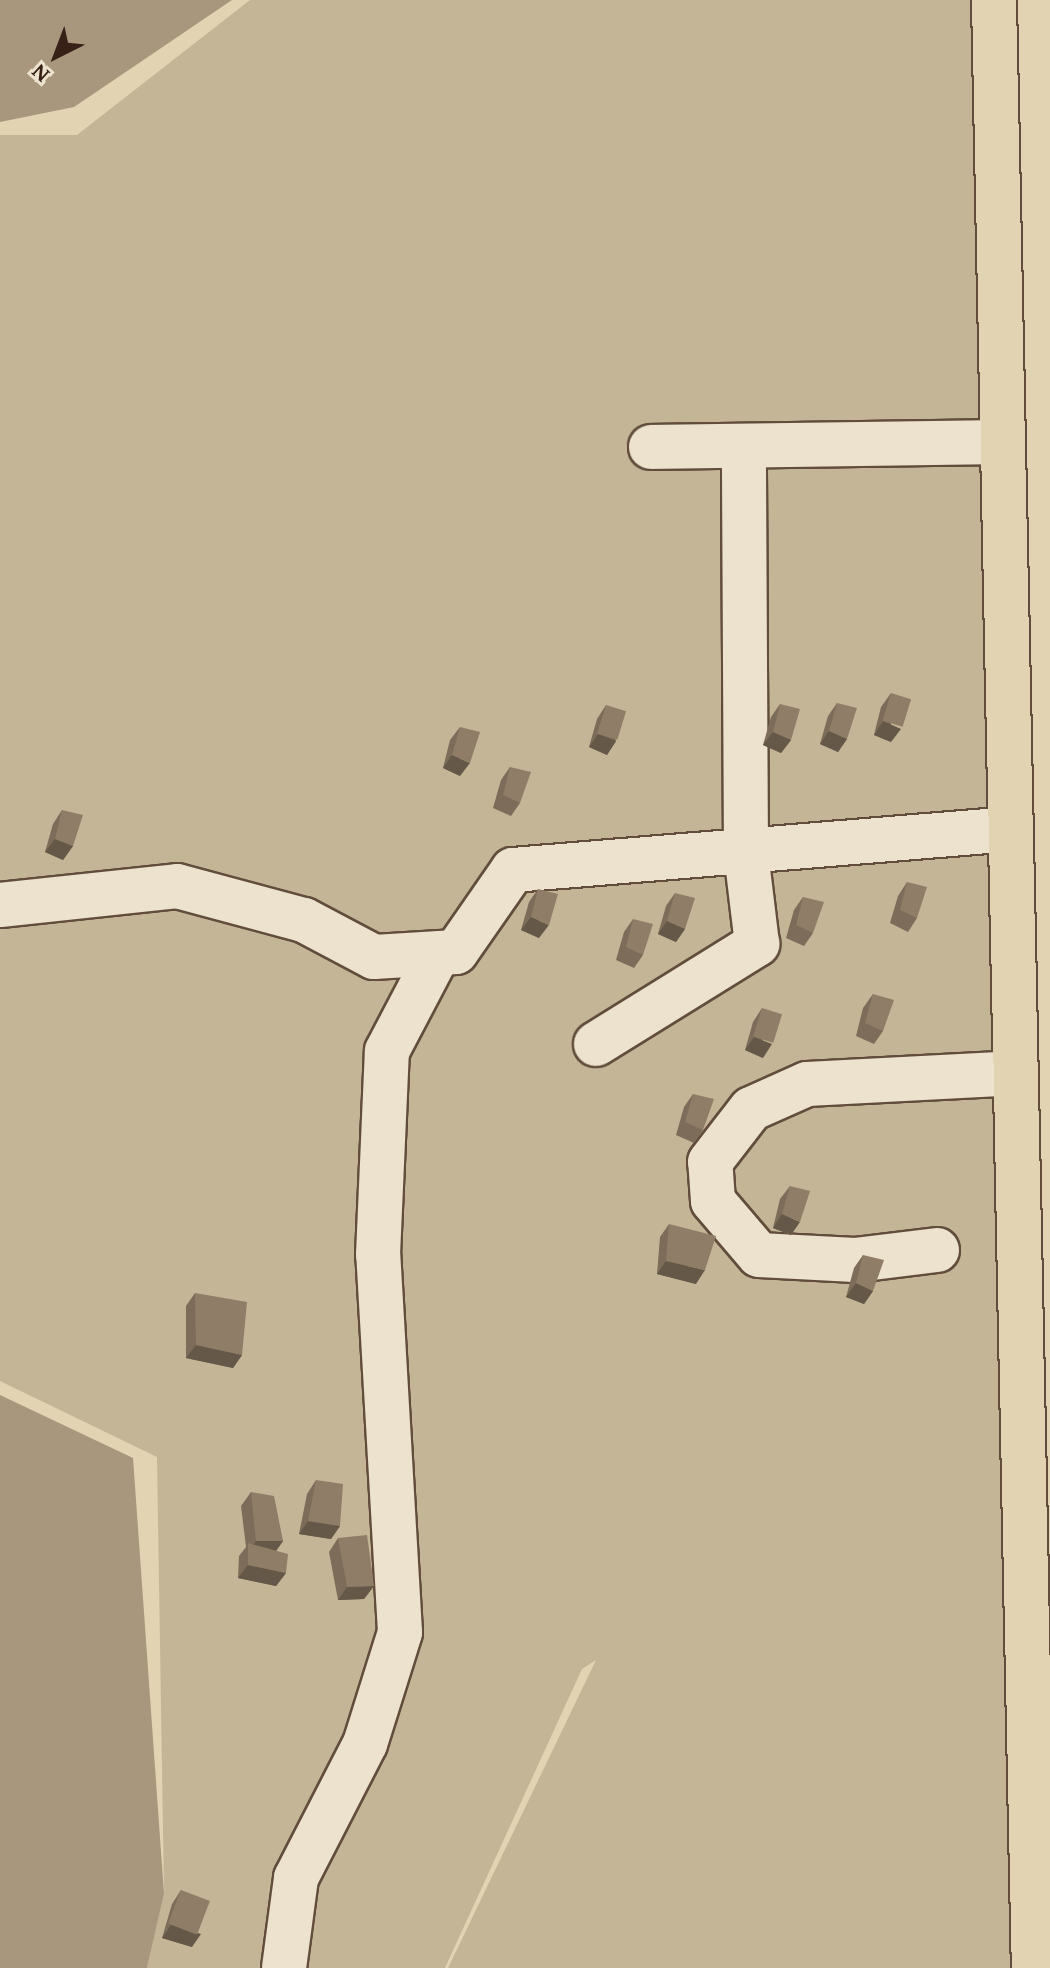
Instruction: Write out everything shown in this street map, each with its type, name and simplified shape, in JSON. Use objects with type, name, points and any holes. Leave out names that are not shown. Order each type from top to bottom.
[{"type":"highway","points":[[994,0],[1000,442],[1034,1968]]},
{"type":"street","points":[[651,447],[1000,442]]},
{"type":"street","points":[[596,1044],[757,944],[746,853],[744,446]]},
{"type":"street","points":[[0,905],[177,886],[304,920],[374,957],[438,954],[456,952],[513,870],[1009,829]]},
{"type":"street","points":[[284,1968],[296,1878],[365,1744],[400,1632],[378,1255],[387,1051],[438,954]]},
{"type":"street","points":[[937,1250],[855,1260],[759,1255],[713,1201],[710,1162],[751,1109],[807,1084],[1014,1073]]},
{"type":"shaded area","points":[[0,0],[232,0],[74,107],[0,122]]},
{"type":"shaded area","points":[[250,0],[994,0],[1031,1968],[448,1968],[596,1660],[582,1669],[445,1968],[147,1968],[164,1894],[157,1457],[0,1381],[0,135],[77,135]]},
{"type":"shaded area","points":[[0,1395],[133,1458],[164,1894],[147,1968],[0,1968]]},
{"type":"building","points":[[891,693],[911,699],[903,727],[883,721]]},
{"type":"building","points":[[837,703],[857,708],[847,739],[829,731]]},
{"type":"building","points":[[780,704],[800,709],[791,740],[773,732]]},
{"type":"building","points":[[606,705],[626,711],[617,740],[597,734]]},
{"type":"building","points":[[460,727],[480,732],[470,763],[452,755]]},
{"type":"building","points":[[510,767],[531,772],[520,803],[503,795]]},
{"type":"building","points":[[62,810],[83,815],[73,846],[55,839]]},
{"type":"building","points":[[907,882],[927,887],[917,918],[900,910]]},
{"type":"building","points":[[538,889],[558,894],[549,925],[531,917]]},
{"type":"building","points":[[675,893],[695,898],[685,929],[667,921]]},
{"type":"building","points":[[803,897],[824,902],[813,933],[796,925]]},
{"type":"building","points":[[633,919],[653,924],[643,955],[626,947]]},
{"type":"building","points":[[873,994],[894,1000],[883,1031],[865,1023]]},
{"type":"building","points":[[762,1008],[782,1014],[773,1043],[753,1037]]},
{"type":"building","points":[[693,1094],[714,1099],[703,1130],[685,1122]]},
{"type":"building","points":[[790,1186],[810,1191],[800,1222],[782,1214]]},
{"type":"building","points":[[669,1224],[716,1236],[705,1270],[666,1261]]},
{"type":"building","points":[[863,1255],[884,1260],[873,1291],[856,1283]]},
{"type":"building","points":[[195,1293],[247,1302],[242,1355],[196,1345]]},
{"type":"building","points":[[316,1480],[343,1484],[340,1526],[308,1521]]},
{"type":"building","points":[[251,1492],[274,1496],[283,1541],[256,1541]]},
{"type":"building","points":[[367,1535],[374,1586],[347,1587],[338,1538]]},
{"type":"building","points":[[248,1543],[288,1554],[286,1573],[248,1565]]},
{"type":"building","points":[[181,1890],[210,1901],[197,1935],[168,1924]]}]
